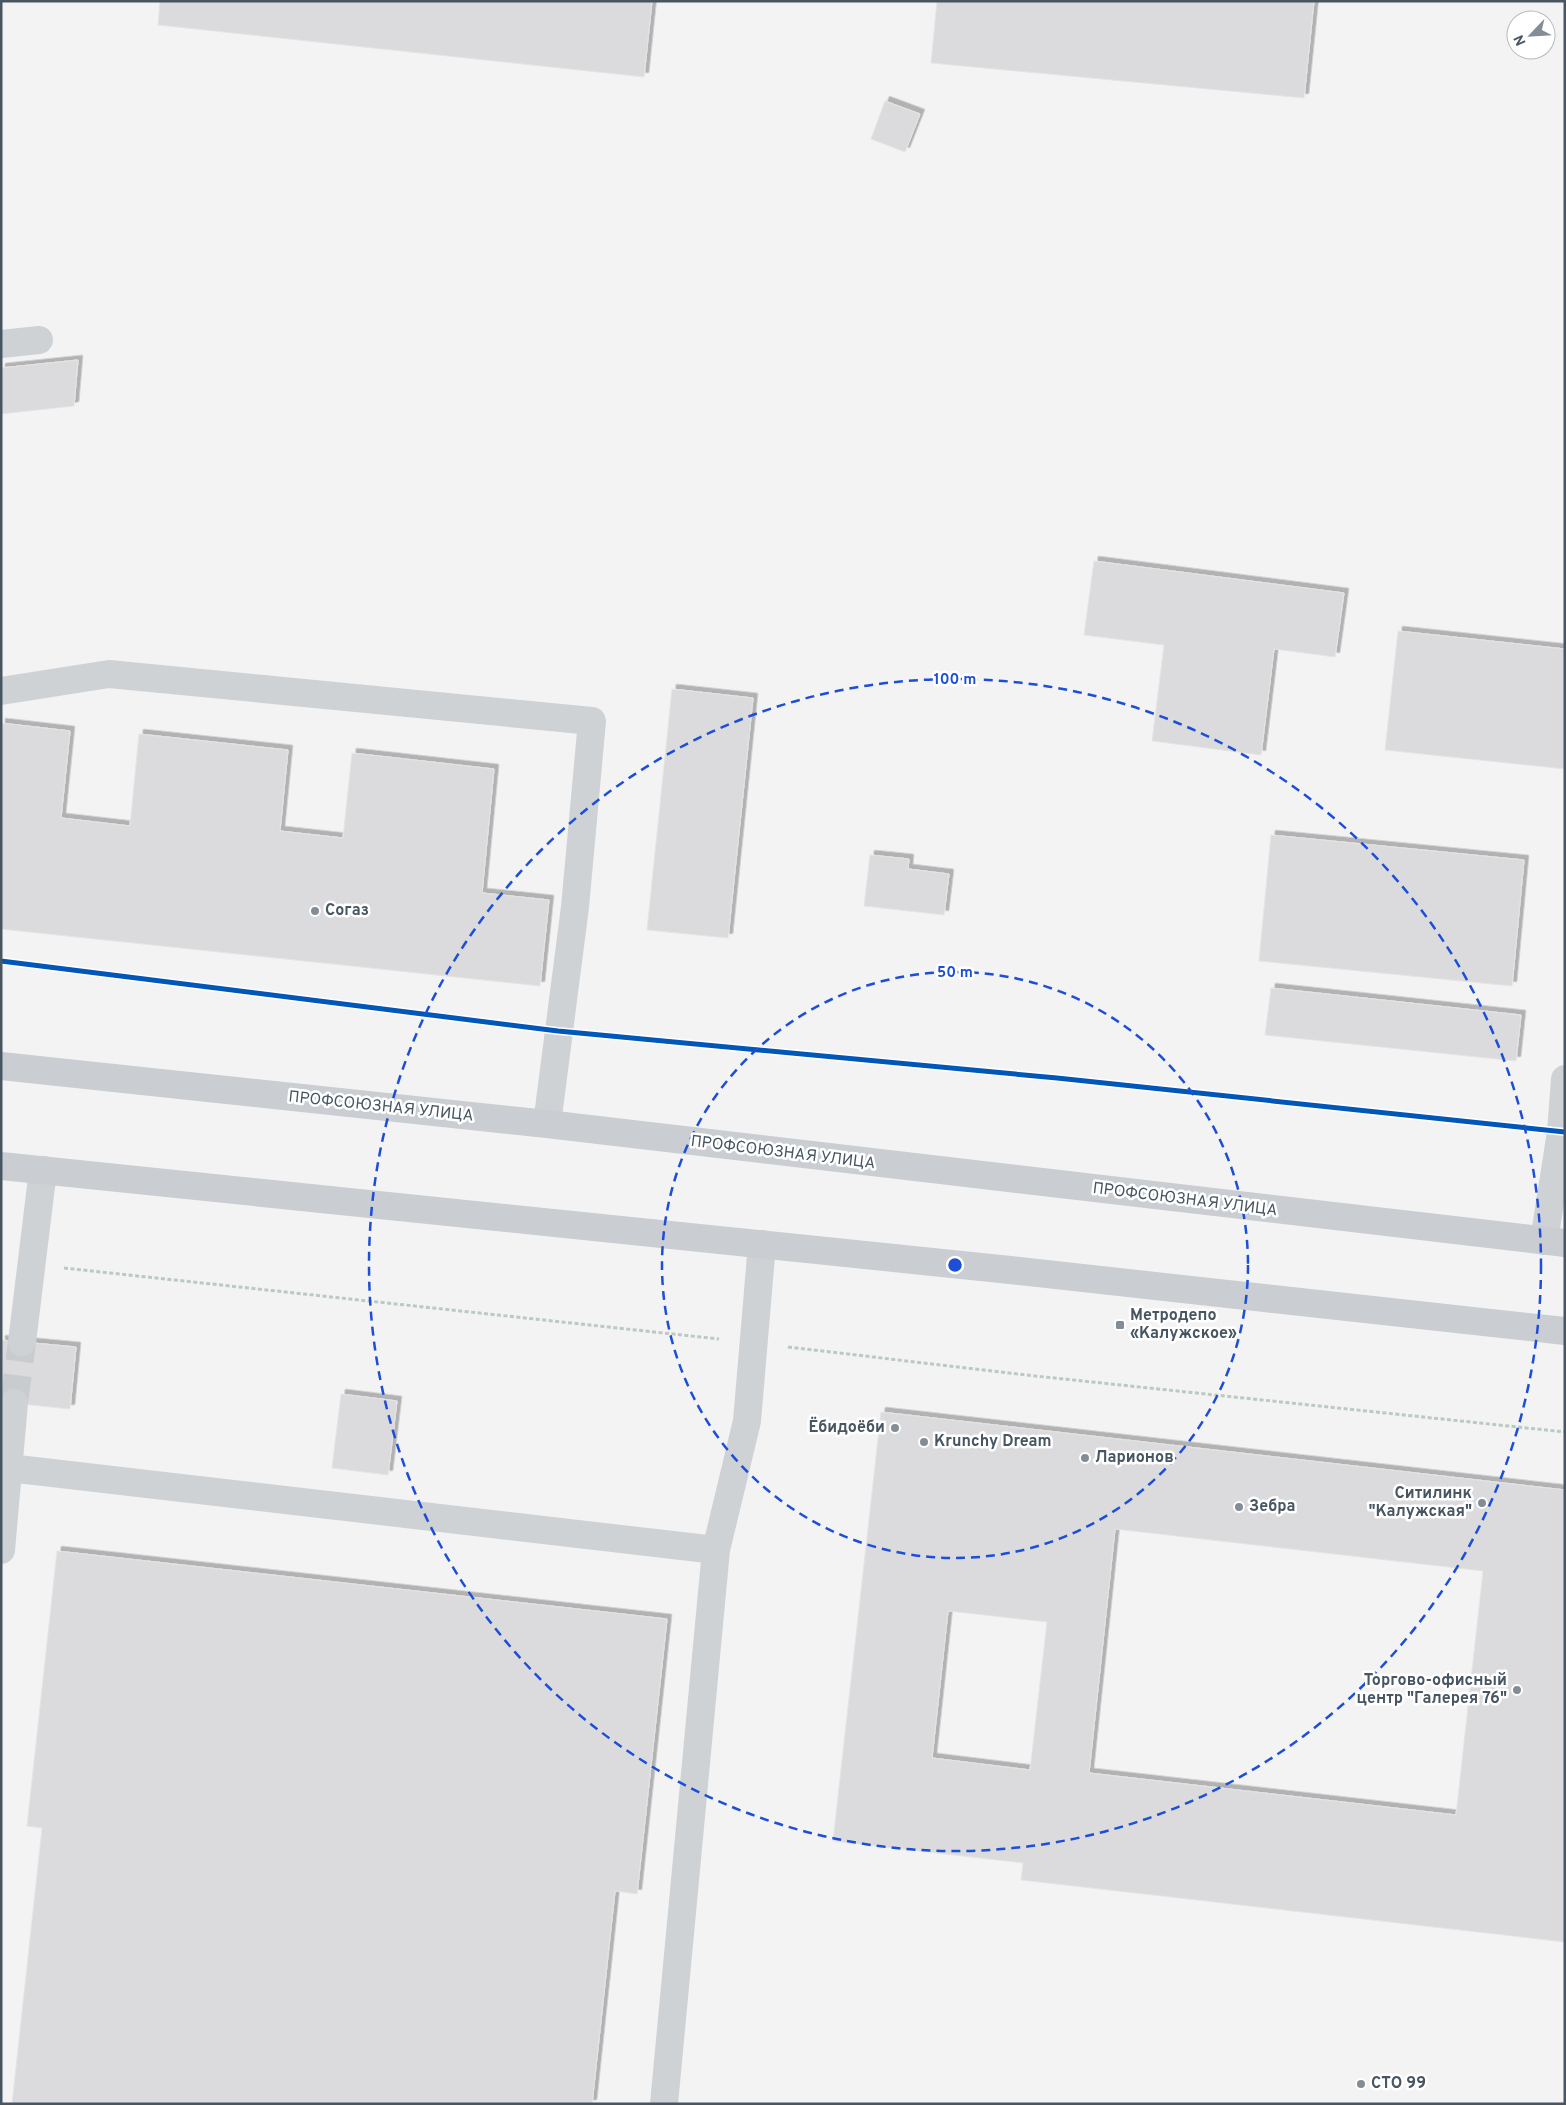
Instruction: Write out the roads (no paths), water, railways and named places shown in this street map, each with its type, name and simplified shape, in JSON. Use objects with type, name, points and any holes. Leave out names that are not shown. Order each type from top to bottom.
[{"type":"main road","name":"ПРОФСОЮЗНАЯ УЛИЦА","points":[[1,1066],[547,1124],[1555,1242]]},
{"type":"main road","points":[[1,1166],[762,1244],[1565,1331]]},
{"type":"lane","points":[[1,344],[39,340]]},
{"type":"lane","points":[[1,690],[109,674],[592,721],[575,907],[547,1124]]},
{"type":"lane","points":[[1555,1242],[1565,1080]]},
{"type":"lane","points":[[22,1342],[42,1170]]},
{"type":"lane","points":[[664,2104],[716,1550],[747,1421],[762,1244]]},
{"type":"lane","points":[[1,1550],[14,1404]]},
{"type":"lane","points":[[9,1468],[716,1550]]},
{"type":"tunnel","points":[[14,1403],[22,1342]]},
{"type":"place","name":"Согаз","points":[[315,911]]},
{"type":"place","name":"Метродепо «Калужское»","points":[[1120,1325]]},
{"type":"place","name":"Ёбидоёби","points":[[895,1428]]},
{"type":"place","name":"Krunchy Dream","points":[[924,1442]]},
{"type":"place","name":"Ларионов","points":[[1085,1458]]},
{"type":"place","name":"Ситилинк \"Калужская\"","points":[[1482,1503]]},
{"type":"place","name":"Зебра","points":[[1239,1507]]},
{"type":"place","name":"Торгово-офисный центр \"Галерея 76\"","points":[[1517,1690]]},
{"type":"place","name":"СТО 99","points":[[1361,2084]]}]
